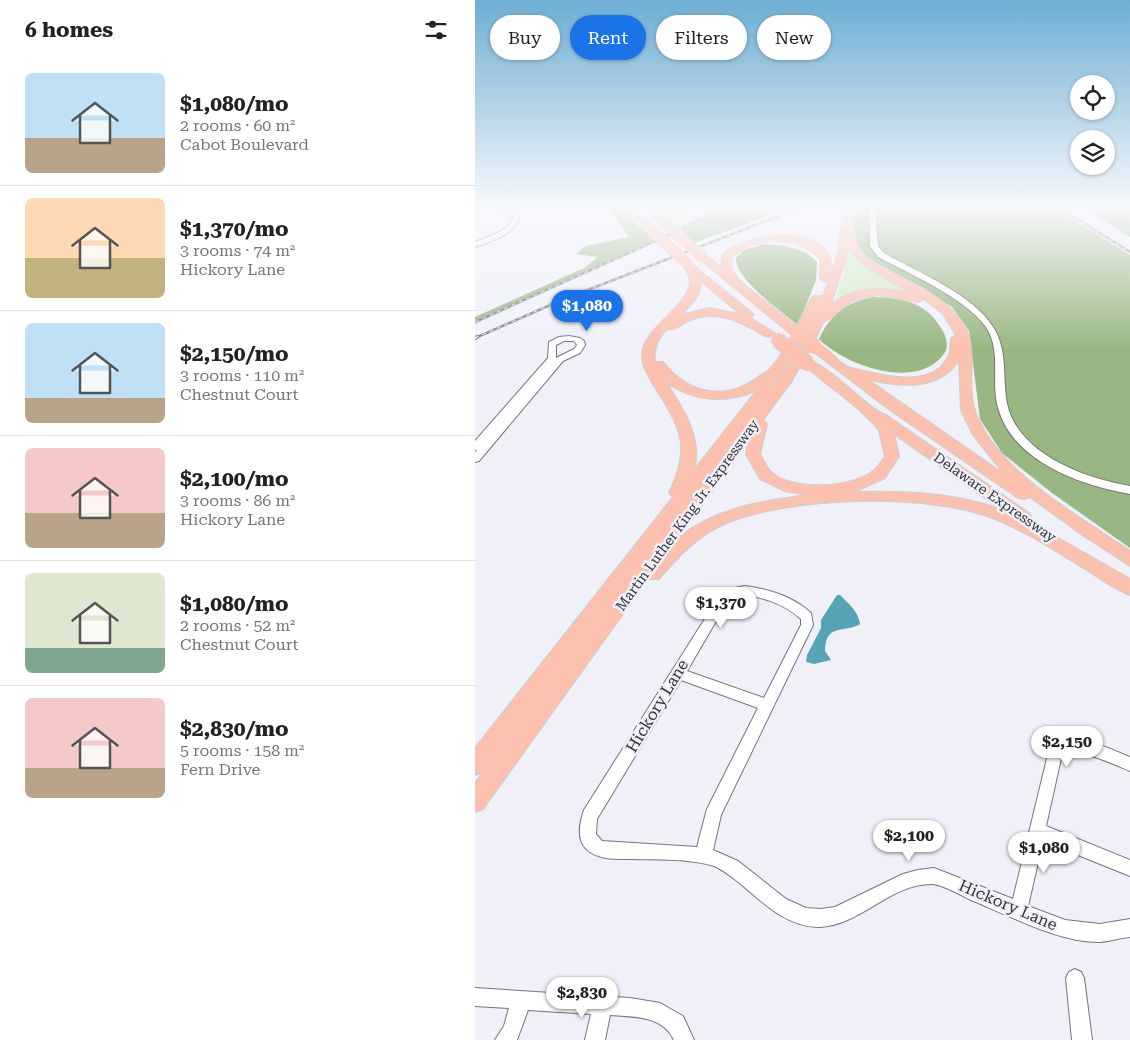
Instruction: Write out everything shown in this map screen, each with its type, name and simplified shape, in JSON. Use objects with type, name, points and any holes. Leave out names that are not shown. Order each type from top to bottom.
[{"type":"highway","points":[[677,254],[773,336],[861,404],[888,434],[891,449],[889,462],[879,473],[860,485],[839,491],[815,492],[800,490],[778,482],[763,472],[755,459],[753,444],[755,434],[774,397]]},
{"type":"highway","points":[[698,254],[789,327],[816,344],[867,376],[885,380],[909,381],[932,376],[946,369],[955,356],[957,343],[949,322],[930,305],[911,296],[883,292],[860,294],[842,300],[828,312],[816,344]]},
{"type":"highway","points":[[730,254],[727,256],[726,268],[739,287]]},
{"type":"highway","points":[[821,254],[825,258],[825,279]]},
{"type":"highway","name":"Martin Luther King Jr. Expressway","points":[[475,765],[760,396],[808,318],[834,254]]},
{"type":"highway","name":"Martin Luther King Jr. Expressway","points":[[475,801],[671,534],[816,344],[843,254]]},
{"type":"highway","points":[[857,254],[862,259],[936,303],[959,326],[965,344],[967,406],[977,432],[993,453],[1032,489],[1130,560]]},
{"type":"highway","points":[[647,542],[679,491],[691,458],[688,432],[651,369],[648,356],[649,347],[655,336],[694,293],[696,280],[687,263]]},
{"type":"highway","points":[[773,336],[736,315],[717,312],[697,314],[678,322],[664,333],[656,347],[656,359],[662,371],[675,383],[693,392],[716,396],[733,394],[752,388],[762,382],[781,363]]},
{"type":"highway","points":[[816,344],[892,404],[964,454],[1130,560]]},
{"type":"highway","name":"Delaware Expressway","points":[[861,404],[1130,588]]},
{"type":"highway","points":[[596,638],[670,555],[692,536],[717,521],[738,513],[786,503],[897,498],[932,499],[963,503],[1012,520],[1114,578]]},
{"type":"street","points":[[880,254],[969,306],[990,328],[998,352],[1001,402],[1009,420],[1021,438],[1042,457],[1059,468],[1099,485],[1130,490]]},
{"type":"street","points":[[475,447],[552,358],[552,344],[563,339],[573,338],[580,342],[579,349],[559,359],[475,459]]},
{"type":"street","name":"Hickory Lane","points":[[703,856],[713,814],[807,626],[807,617],[795,606],[747,590],[737,591],[728,595],[722,601],[590,816],[587,827],[588,840],[595,848],[703,856],[720,860],[782,906],[799,914],[820,918],[842,913],[895,884],[918,876],[933,876],[948,880],[1065,929],[1100,933],[1130,928]]},
{"type":"street","points":[[677,672],[767,705]]},
{"type":"street","points":[[1019,909],[1056,750],[1066,744],[1081,746],[1130,764]]},
{"type":"street","points":[[1038,831],[1130,868]]},
{"type":"street","points":[[1075,978],[1085,1039]]},
{"type":"street","points":[[475,997],[660,1012],[677,1023],[684,1040]]},
{"type":"street","points":[[505,1040],[512,1031],[521,1000]]},
{"type":"street","points":[[595,1040],[602,1006]]},
{"type":"green space","points":[[576,254],[625,254],[475,321],[475,317],[584,268],[598,257]]},
{"type":"green space","points":[[740,254],[807,254],[817,262],[816,280],[798,325],[771,304],[751,285],[737,266],[736,258]]},
{"type":"green space","points":[[849,254],[859,254],[929,301],[912,295],[884,291],[836,298]]},
{"type":"green space","points":[[863,254],[1130,255],[1130,548],[1052,493],[1002,453],[980,419],[969,331],[952,307],[877,264]]},
{"type":"green space","points":[[874,297],[906,301],[915,304],[931,315],[938,323],[946,339],[947,347],[943,355],[931,366],[916,371],[898,373],[862,365],[845,358],[830,349],[819,339],[828,323],[841,310],[856,302]]},
{"type":"water","points":[[837,595],[840,595],[853,608],[860,624],[832,632],[826,642],[825,651],[831,660],[814,664],[806,662],[807,655],[821,628],[821,620]]},
{"type":"railway","points":[[475,322],[627,254]]},
{"type":"railway","points":[[475,338],[564,299],[682,254]]}]
